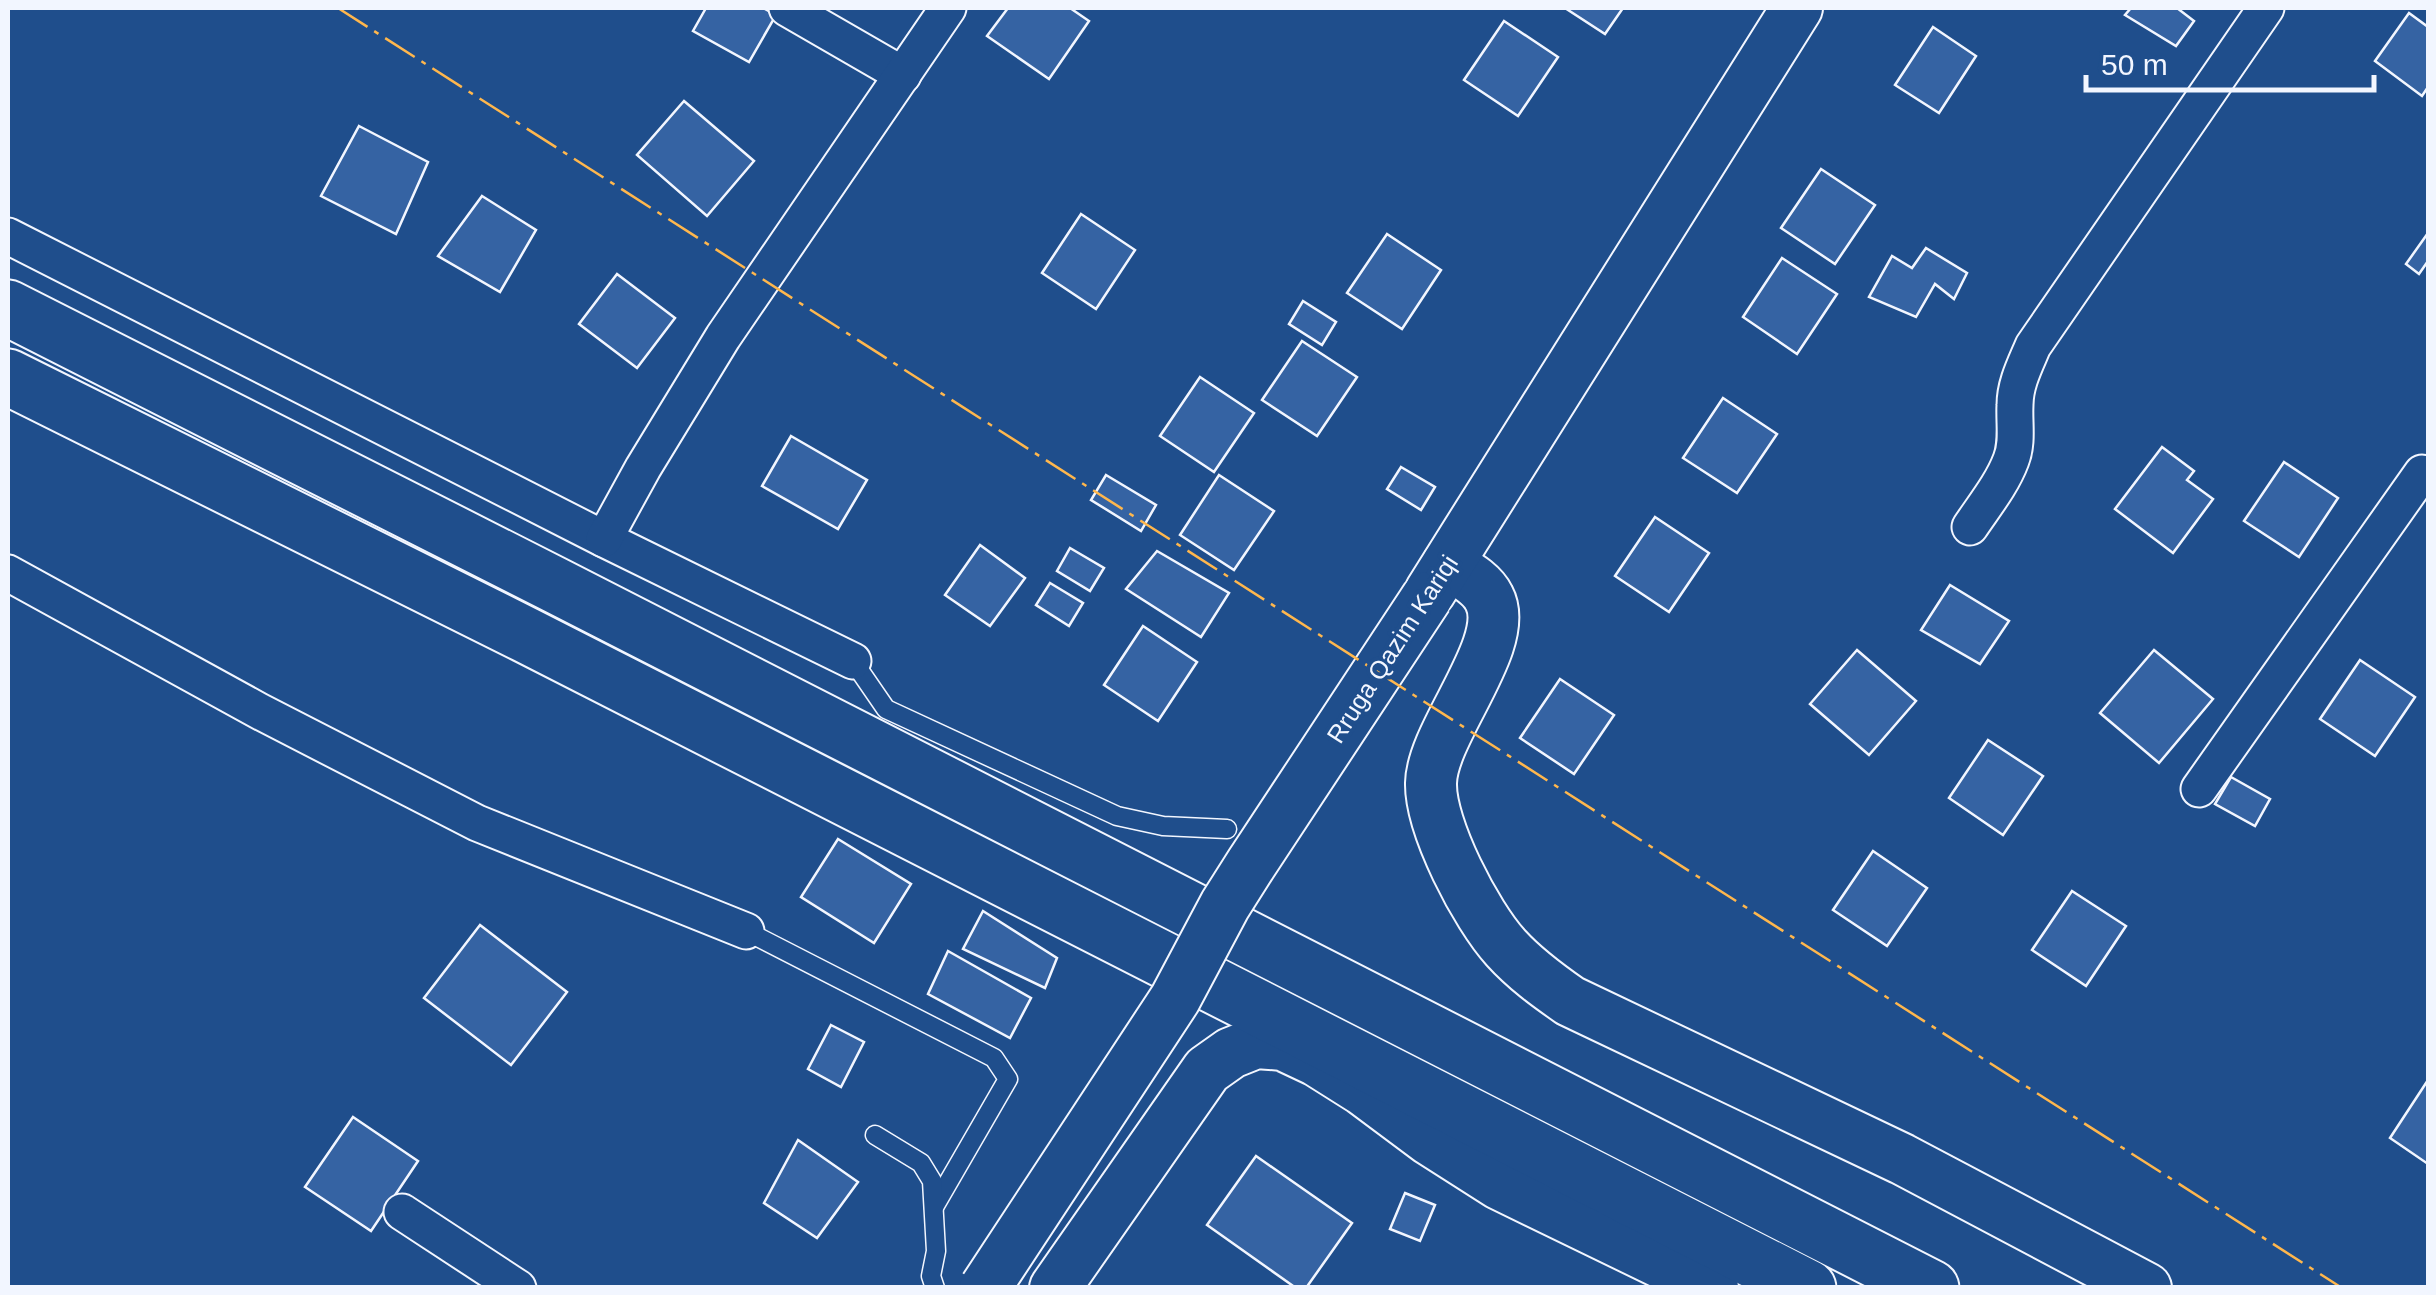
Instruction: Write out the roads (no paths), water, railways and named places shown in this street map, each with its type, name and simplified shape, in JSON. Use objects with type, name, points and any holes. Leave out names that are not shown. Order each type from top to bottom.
[{"type":"highway","points":[[8,308],[1932,1288]]},
{"type":"highway","points":[[8,377],[526,635],[1808,1288]]},
{"type":"street","points":[[787,8],[903,74]]},
{"type":"street","points":[[604,539],[722,337],[948,8]]},
{"type":"street","name":"Rruga Qazim Kariqi","points":[[985,1288],[1174,999],[1250,864],[1438,580],[1797,8]]},
{"type":"street","points":[[1970,527],[2012,458],[2016,436],[2014,402],[2033,346],[2266,8]]},
{"type":"street","points":[[8,236],[604,539],[853,660]]},
{"type":"street","points":[[2199,789],[2426,472]]},
{"type":"street","points":[[8,573],[259,711],[477,823],[746,930]]},
{"type":"street","points":[[1438,580],[1479,586],[1490,599],[1494,616],[1484,658],[1436,758],[1430,781],[1433,801],[1443,838],[1485,920],[1525,968],[1570,1002],[1902,1159],[2146,1288]]},
{"type":"street","points":[[1055,1288],[1207,1070],[1231,1053],[1256,1043],[1283,1045],[1317,1061],[1499,1184],[1713,1288]]},
{"type":"street","points":[[402,1212],[518,1288]]},
{"type":"lane","points":[[853,660],[886,709],[1117,816],[1163,826],[1227,828]]},
{"type":"lane","points":[[746,930],[994,1058],[1008,1079],[934,1206]]},
{"type":"lane","points":[[875,1135],[921,1163],[932,1181],[936,1252],[931,1276],[936,1288]]}]
